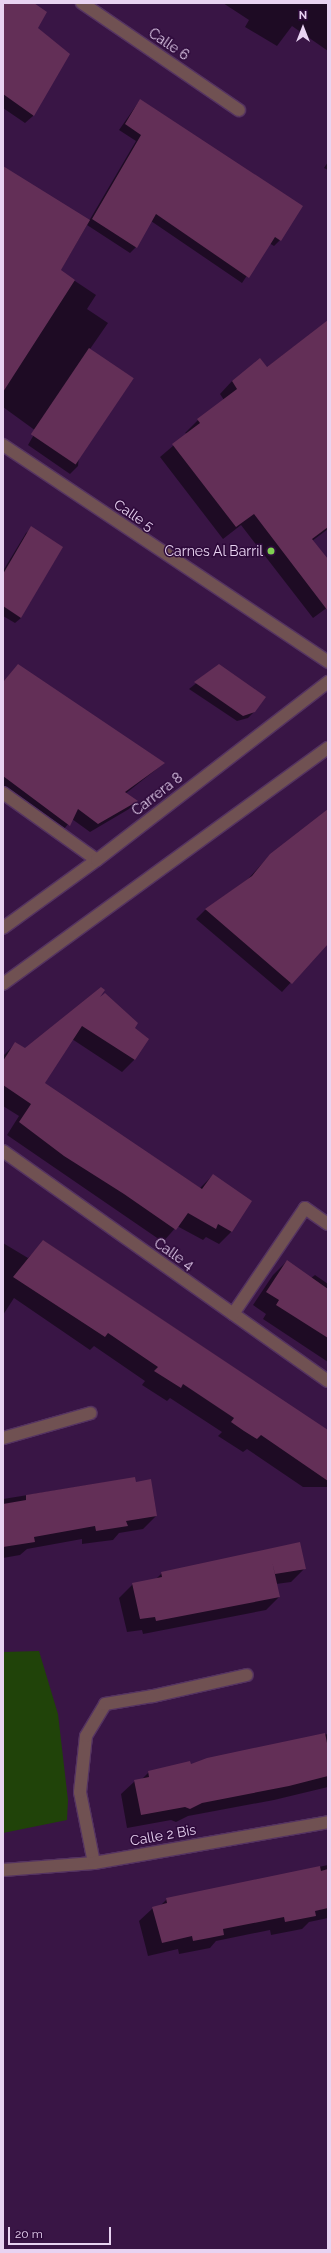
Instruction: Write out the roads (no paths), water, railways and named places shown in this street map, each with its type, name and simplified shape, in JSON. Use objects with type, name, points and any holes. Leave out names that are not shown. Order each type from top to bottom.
[{"type":"street","name":"Calle 6","points":[[82,3],[239,110]]},
{"type":"street","name":"Calle 5","points":[[3,445],[328,662]]},
{"type":"street","name":"Carrera 8","points":[[3,928],[97,860],[328,682]]},
{"type":"street","points":[[3,984],[328,748]]},
{"type":"street","points":[[3,793],[97,860]]},
{"type":"street","name":"Calle 4","points":[[3,1151],[328,1381]]},
{"type":"street","points":[[233,1314],[306,1208],[328,1224]]},
{"type":"street","points":[[3,1438],[91,1413]]},
{"type":"street","points":[[94,1863],[80,1792],[86,1736],[105,1704],[153,1696],[246,1675]]},
{"type":"street","name":"Calle 2 Bis","points":[[3,1870],[94,1863],[328,1822]]},
{"type":"place","name":"Carnes Al Barril","points":[[271,551]]}]
